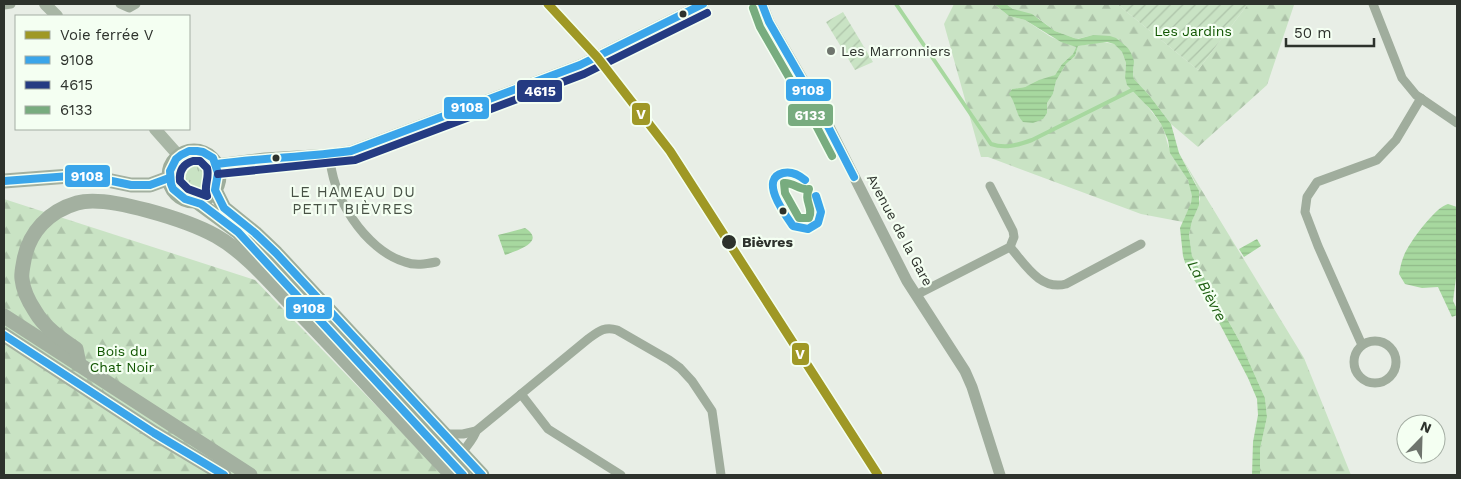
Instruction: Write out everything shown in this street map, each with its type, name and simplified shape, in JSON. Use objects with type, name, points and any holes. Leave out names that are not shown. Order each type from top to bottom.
[{"type":"highway","points":[[4,181],[83,175],[131,185],[150,185],[169,178]]},
{"type":"highway","points":[[79,364],[76,349],[57,336],[35,312],[28,297],[22,279],[26,248],[32,236],[49,217],[79,202],[114,203],[174,219],[198,227],[216,236],[247,259],[452,475]]},
{"type":"highway","points":[[4,316],[250,475]]},
{"type":"highway","points":[[4,335],[154,433],[224,475]]},
{"type":"main road","points":[[45,4],[55,15]]},
{"type":"main road","points":[[156,130],[179,156]]},
{"type":"main road","points":[[192,150],[200,151],[217,164],[220,177],[215,190],[203,199],[189,201],[177,195],[173,190],[169,178],[170,170],[173,162],[179,156],[192,150]]},
{"type":"main road","points":[[215,190],[224,208],[276,253],[439,439],[463,475]]},
{"type":"main road","points":[[196,201],[238,232],[439,439],[462,453],[482,475]]},
{"type":"street","points":[[4,5],[11,4]]},
{"type":"street","points":[[120,4],[133,6]]},
{"type":"street","points":[[217,164],[265,158],[330,154],[351,150],[580,65],[704,4]]},
{"type":"street","name":"Avenue de la Gare","points":[[762,4],[768,22],[818,106],[907,281],[960,364],[972,387],[1000,475]]},
{"type":"street","points":[[1373,4],[1402,78],[1421,98],[1457,123]]},
{"type":"street","points":[[1362,345],[1305,212],[1307,197],[1317,182],[1377,160],[1396,140],[1421,98]]},
{"type":"street","points":[[330,154],[332,175],[336,189],[343,205],[364,233],[376,245],[405,262],[419,265],[436,262]]},
{"type":"street","points":[[916,294],[1010,247],[1014,237],[1013,231],[990,186]]},
{"type":"street","points":[[1010,247],[1042,281],[1048,285],[1057,286],[1066,284],[1141,244]]},
{"type":"street","points":[[439,439],[476,431],[588,338],[602,329],[610,328],[618,330],[669,360],[680,368],[692,381],[712,411],[721,475]]},
{"type":"street","points":[[1376,340],[1389,346],[1396,358],[1394,372],[1389,377],[1383,381],[1369,382],[1358,374],[1354,360],[1356,353],[1362,345],[1376,340]]},
{"type":"street","points":[[521,394],[548,430],[621,475]]},
{"type":"street","points":[[462,453],[470,440],[476,435],[476,431]]},
{"type":"green space","points":[[954,4],[994,4],[1009,16],[1025,20],[1051,37],[1076,47],[1073,54],[1062,64],[1055,75],[1025,87],[1012,89],[1010,94],[1016,103],[1017,112],[1047,113],[1047,103],[1053,94],[1056,81],[1066,64],[1075,56],[1078,46],[1102,42],[1114,44],[1122,52],[1126,63],[1125,77],[1161,124],[1170,150],[1189,182],[1192,197],[1191,204],[1183,222],[1141,214],[988,157],[981,157],[944,24]]},
{"type":"green space","points":[[1006,4],[1117,4],[1198,70],[1248,4],[1294,5],[1267,85],[1198,147],[1171,124],[1134,79],[1134,66],[1128,48],[1093,35],[1074,38],[1055,31],[1038,18],[1013,9]]},
{"type":"green space","name":"Les Jardins","points":[[1117,4],[1248,4],[1198,70]]},
{"type":"green space","points":[[843,12],[873,62],[855,70],[826,22]]},
{"type":"green space","points":[[1182,158],[1304,358],[1351,475],[1260,475],[1260,449],[1267,417],[1265,398],[1240,342],[1192,256],[1189,235],[1200,199],[1196,184]]},
{"type":"green space","points":[[194,160],[206,165],[211,177],[206,189],[194,194],[182,189],[177,177],[182,165]]},
{"type":"green space","name":"Bois du Chat Noir","points":[[4,199],[255,280],[443,475],[4,475]]},
{"type":"water","points":[[994,4],[1006,4],[1013,9],[1032,14],[1055,31],[1074,38],[1078,39],[1093,35],[1116,38],[1131,53],[1134,61],[1134,79],[1171,124],[1179,153],[1199,191],[1199,205],[1192,221],[1189,235],[1192,256],[1240,342],[1265,398],[1267,417],[1260,449],[1260,475],[1252,475],[1253,442],[1258,415],[1257,399],[1223,330],[1187,269],[1183,256],[1180,228],[1191,203],[1192,196],[1188,180],[1170,153],[1168,140],[1161,124],[1152,111],[1127,85],[1125,77],[1126,63],[1122,52],[1114,44],[1107,42],[1078,46],[1075,56],[1066,64],[1056,81],[1053,94],[1047,103],[1047,113],[1043,119],[1033,123],[1023,122],[1009,94],[1012,89],[1025,87],[1055,75],[1062,64],[1073,54],[1076,47],[1061,42],[1025,20],[1009,16]]},
{"type":"water","points":[[1448,204],[1457,207],[1457,270],[1453,301],[1457,309],[1457,315],[1452,317],[1438,287],[1422,288],[1405,284],[1399,274],[1406,252],[1416,236],[1436,212]]},
{"type":"water","points":[[525,228],[531,233],[533,238],[531,242],[505,255],[498,235]]},
{"type":"water","points":[[1257,239],[1261,246],[1244,257],[1239,249]]},
{"type":"waterway","name":"La Bièvre","points":[[896,4],[991,144],[1017,145],[1032,140],[1136,88]]},
{"type":"rail line","name":"V","points":[[548,4],[597,57],[670,151],[878,475]]},
{"type":"transit line","name":"9108","points":[[217,164],[351,151],[580,65],[703,4]]},
{"type":"transit line","name":"9108","points":[[762,4],[769,22],[818,107],[854,177]]},
{"type":"transit line","name":"6133","points":[[753,8],[760,27],[832,156]]},
{"type":"transit line","name":"4615","points":[[218,174],[355,160],[584,74],[707,13]]},
{"type":"transit line","name":"9108","points":[[463,475],[238,232],[201,204],[185,199],[173,189],[170,171],[176,159],[189,151],[203,152],[213,158],[218,173],[215,190],[224,208],[276,253],[482,475]]},
{"type":"transit line","name":"4615","points":[[193,161],[200,161],[207,168],[207,196],[188,189],[180,181],[182,168],[193,161]]},
{"type":"transit line","name":"9108","points":[[805,180],[795,174],[783,173],[776,177],[773,182],[776,198],[793,226],[808,229],[818,223],[821,212],[816,196]]},
{"type":"transit line","name":"9108","points":[[4,181],[83,175],[131,185],[150,185],[169,178]]},
{"type":"transit line","name":"6133","points":[[784,183],[802,189],[809,189],[807,193],[810,211],[809,218],[799,218],[785,193],[784,183]]},
{"type":"transit line","name":"9108","points":[[4,335],[154,433],[224,475]]},
{"type":"place","name":"Les Marronniers","points":[[831,51]]},
{"type":"place","name":"Bièvres","points":[[729,242]]},
{"type":"district","name":"LE HAMEAU DU PETIT BIÈVRES","points":[[353,200]]}]
